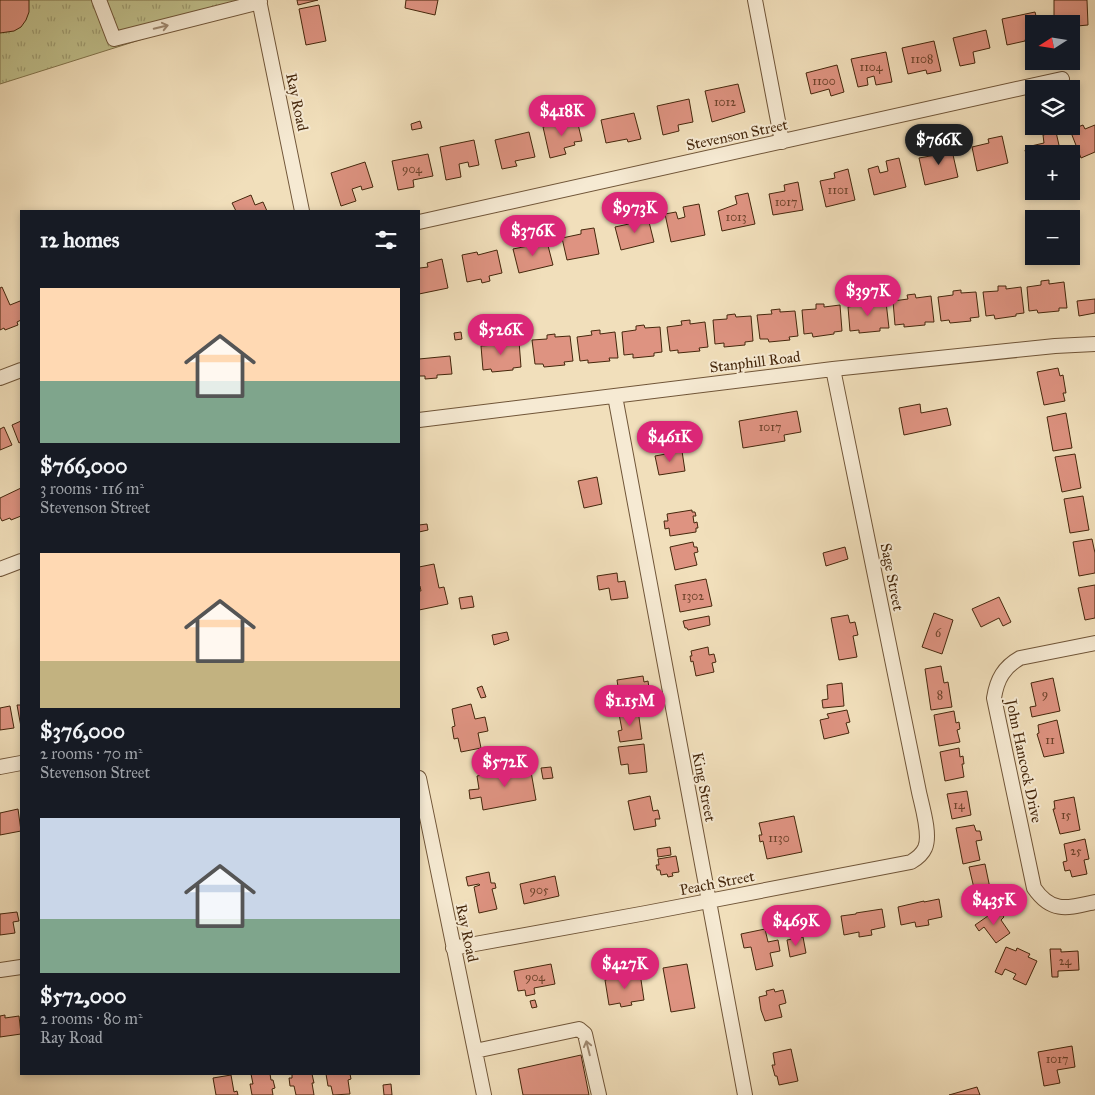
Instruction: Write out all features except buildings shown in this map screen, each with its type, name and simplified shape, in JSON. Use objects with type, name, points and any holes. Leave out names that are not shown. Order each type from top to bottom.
[{"type":"street","points":[[99,0],[114,39],[259,1]]},
{"type":"street","points":[[755,0],[782,142]]},
{"type":"street","name":"Ray Road","points":[[259,1],[302,210]]},
{"type":"street","name":"Stevenson Street","points":[[420,222],[1062,79]]},
{"type":"street","name":"Stanphill Road","points":[[420,420],[833,369],[1055,346],[1095,344]]},
{"type":"street","name":"Sage Street","points":[[833,369],[919,792]]},
{"type":"street","points":[[0,378],[20,370]]},
{"type":"street","name":"King Street","points":[[615,396],[745,1095]]},
{"type":"street","points":[[0,568],[20,561]]},
{"type":"street","name":"John Hancock Drive","points":[[1095,643],[1020,658],[1012,662],[1002,672],[996,684],[994,698],[1034,888],[1041,897],[1058,907],[1069,908],[1095,902]]},
{"type":"street","points":[[0,767],[20,763]]},
{"type":"street","name":"Ray Road","points":[[420,783],[484,1095]]},
{"type":"street","name":"Peach Street","points":[[454,948],[911,862],[919,857],[925,848],[927,838],[919,792]]},
{"type":"street","points":[[0,970],[20,967]]},
{"type":"street","points":[[475,1051],[579,1029],[585,1034],[599,1095]]},
{"type":"green space","points":[[0,0],[259,0],[260,2],[0,84]]}]
